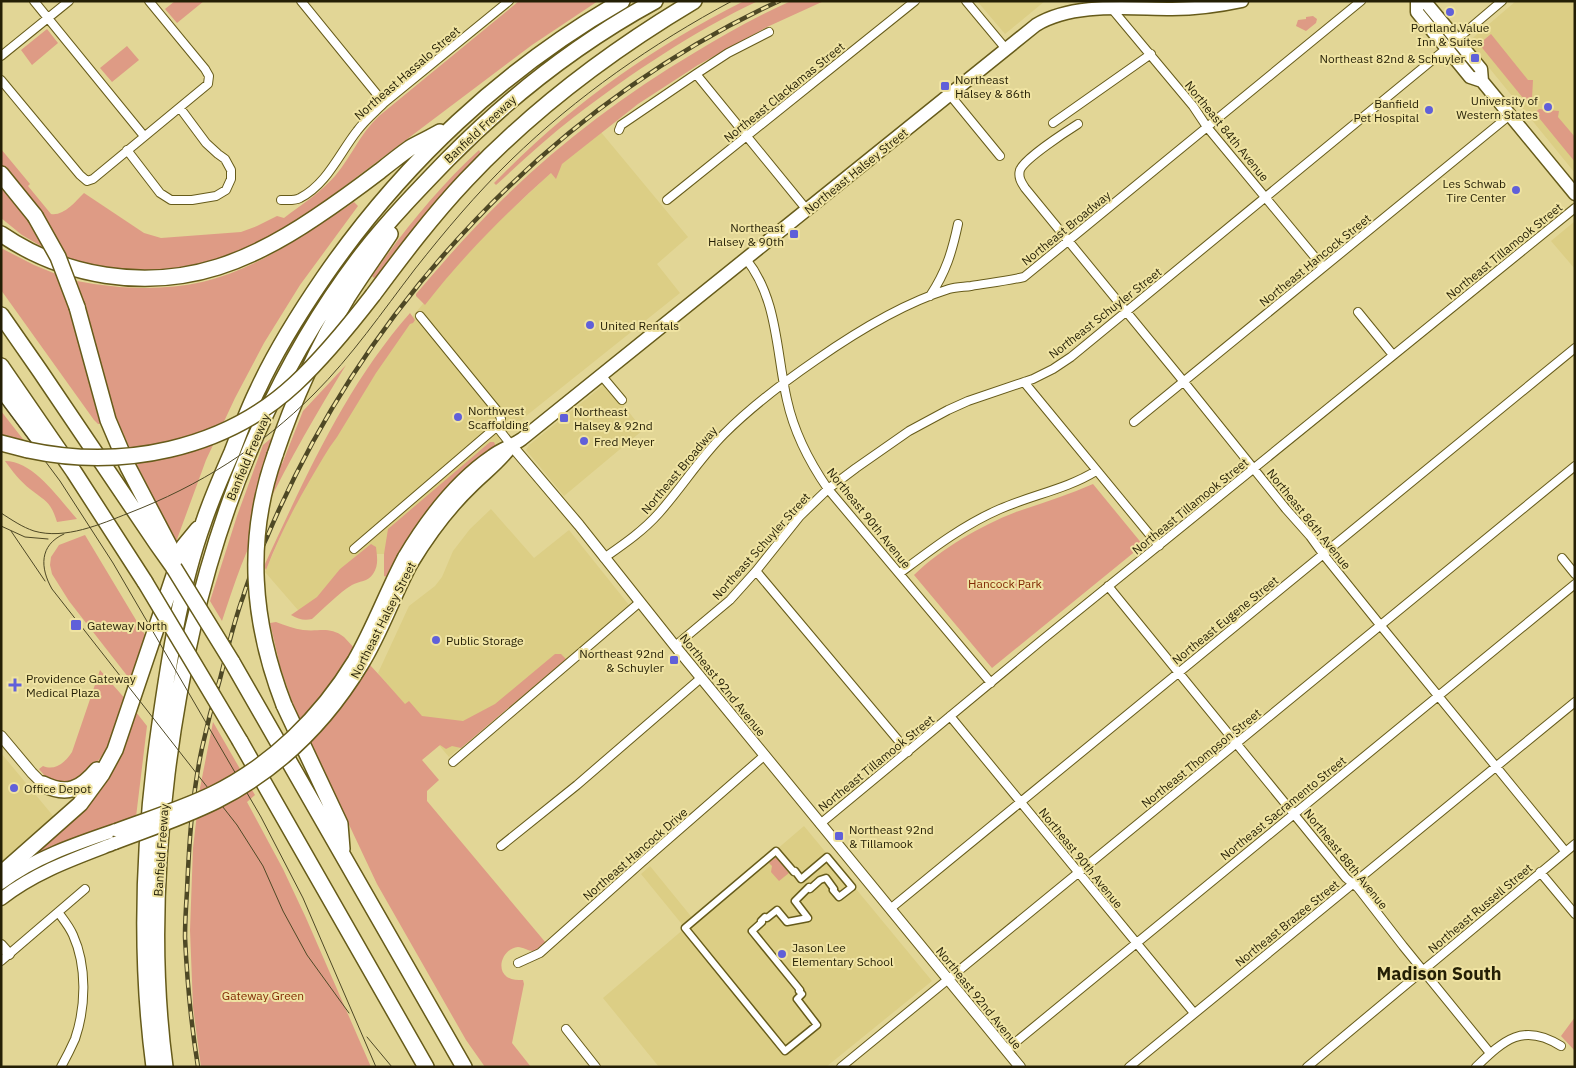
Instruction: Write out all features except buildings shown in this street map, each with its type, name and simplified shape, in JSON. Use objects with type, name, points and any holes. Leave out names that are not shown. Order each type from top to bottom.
[{"type":"highway","name":"Banfield Freeway","points":[[154,1067],[147,994],[147,856],[152,787],[161,719],[186,582],[203,522],[257,389],[300,314],[331,267],[400,180],[451,127],[491,93],[538,56],[587,22],[622,1]]},
{"type":"highway","name":"Banfield Freeway","points":[[165,1067],[160,1022],[157,954],[158,876],[162,818],[177,704],[210,561],[245,460],[260,425],[286,374],[315,324],[380,232],[417,190],[468,138],[524,89],[596,37],[655,1]]},
{"type":"highway","points":[[1,443],[44,454],[83,458],[129,457],[164,451],[215,434],[247,419],[294,384],[339,338],[440,208],[520,127],[598,63],[694,1]]},
{"type":"highway","points":[[1,234],[42,257],[91,273],[148,279],[195,273],[237,260],[277,241],[343,199],[410,148],[451,127]]},
{"type":"highway","points":[[1,174],[35,216],[58,257],[77,307],[108,420],[128,467],[171,549],[174,568]]},
{"type":"highway","points":[[342,854],[340,824],[284,705],[271,670],[261,629],[258,607],[255,568],[256,539],[262,498],[275,455],[295,401],[335,319],[417,190]]},
{"type":"highway","points":[[1,316],[40,370],[174,568],[232,662],[464,1067]]},
{"type":"highway","points":[[1,366],[74,472],[145,582],[240,741],[426,1067]]},
{"type":"highway","points":[[1,388],[45,447],[74,472]]},
{"type":"highway","points":[[1,874],[80,804],[102,774],[115,750],[184,546],[203,522]]},
{"type":"highway","points":[[43,784],[64,790],[78,787],[115,750]]},
{"type":"main road","name":"Northeast Halsey Street","points":[[1,899],[53,867],[227,785],[258,765],[297,733],[322,705],[354,659],[428,521],[454,490],[480,465],[493,455],[512,446],[1036,25],[1045,19],[1092,6],[1174,9],[1200,8],[1242,1]]},
{"type":"main road","points":[[1417,2],[1417,12],[1451,44],[1470,77],[1482,81],[1575,194]]},
{"type":"main road","name":"Northeast Halsey Street","points":[[1,883],[20,869],[59,850],[116,836]]},
{"type":"street","points":[[34,1],[144,136]]},
{"type":"street","points":[[1,56],[69,1]]},
{"type":"street","points":[[1,80],[80,175],[86,181],[93,179],[208,84],[209,76],[149,1]]},
{"type":"street","points":[[300,1],[384,103]]},
{"type":"street","name":"Northeast Hassalo Street","points":[[281,200],[299,199],[320,182],[332,168],[357,130],[384,103],[498,5],[509,1]]},
{"type":"street","name":"Northeast Clackamas Street","points":[[667,200],[915,1]]},
{"type":"street","points":[[966,1],[1006,49]]},
{"type":"street","name":"Northeast Broadway","points":[[604,558],[650,523],[725,434],[784,383],[868,326],[930,296],[950,289],[1024,277],[1361,1]]},
{"type":"street","name":"Northeast Schuyler Street","points":[[675,646],[730,600],[756,571],[788,530],[828,489],[873,455],[928,420],[968,401],[1033,379],[1059,365],[1266,197],[1502,1]]},
{"type":"street","name":"Northeast 84th Avenue","points":[[1112,8],[1323,267]]},
{"type":"street","points":[[618,130],[621,125],[728,53],[769,32]]},
{"type":"street","points":[[1053,123],[1150,54]]},
{"type":"street","points":[[696,74],[806,210]]},
{"type":"street","points":[[950,95],[1000,156]]},
{"type":"street","points":[[127,150],[160,193],[171,200],[192,200],[216,196],[226,190],[231,179],[231,170],[225,159],[206,143],[180,108]]},
{"type":"street","name":"Northeast Hancock Street","points":[[1134,422],[1510,115]]},
{"type":"street","name":"Northeast 86th Avenue","points":[[1078,124],[1046,146],[1022,166],[1019,176],[1024,188],[1310,536],[1380,626],[1566,851]]},
{"type":"street","name":"Northeast Tillamook Street","points":[[820,824],[1108,586],[1575,208]]},
{"type":"street","points":[[930,296],[942,279],[954,245],[958,224]]},
{"type":"street","name":"Northeast 90th Avenue","points":[[746,259],[759,277],[768,302],[777,337],[787,401],[812,463],[828,489],[991,683]]},
{"type":"street","points":[[1358,312],[1393,355]]},
{"type":"street","name":"Northeast 92nd Avenue","points":[[420,316],[499,413],[502,419],[497,427],[512,446],[579,525],[701,678],[1020,1067]]},
{"type":"street","name":"Northeast Eugene Street","points":[[890,909],[1575,348]]},
{"type":"street","points":[[601,374],[622,400]]},
{"type":"street","points":[[1024,382],[1159,546]]},
{"type":"street","points":[[354,548],[497,427]]},
{"type":"street","name":"Northeast Thompson Street","points":[[841,1067],[1575,466]]},
{"type":"street","points":[[900,574],[942,542],[978,520],[1018,501],[1063,487],[1096,471]]},
{"type":"street","points":[[1562,558],[1575,574]]},
{"type":"street","points":[[756,571],[908,752]]},
{"type":"street","name":"Northeast Sacramento Street","points":[[1006,1050],[1575,584]]},
{"type":"street","name":"Northeast 88th Avenue","points":[[1108,586],[1490,1053]]},
{"type":"street","points":[[453,762],[640,602]]},
{"type":"street","points":[[501,846],[577,785],[701,678]]},
{"type":"street","name":"Northeast Brazee Street","points":[[1129,1067],[1575,702]]},
{"type":"street","name":"Northeast 90th Avenue","points":[[950,716],[1194,1013]]},
{"type":"street","points":[[1,736],[43,784]]},
{"type":"street","name":"Northeast Hancock Drive","points":[[518,963],[540,953],[765,755]]},
{"type":"street","name":"Northeast Russell Street","points":[[1307,1067],[1575,844]]},
{"type":"street","points":[[776,851],[800,879],[827,857],[852,887],[838,898],[833,887],[826,878],[823,878],[810,889],[808,887],[795,901],[808,918],[787,922],[777,910],[765,917],[752,931],[800,990],[802,994],[796,999],[816,1025],[785,1050],[685,928],[776,851]]},
{"type":"street","points":[[1540,872],[1575,914]]},
{"type":"street","points":[[1,946],[5,957],[85,889]]},
{"type":"street","points":[[58,912],[69,926],[78,950],[83,996],[74,1040],[61,1067]]},
{"type":"street","points":[[566,1029],[596,1067]]},
{"type":"street","points":[[1476,1067],[1490,1053],[1516,1037],[1527,1034],[1545,1038],[1561,1046]]},
{"type":"shaded area","points":[[977,1],[1045,1],[1005,34]]},
{"type":"shaded area","name":"University of Western States","points":[[1516,1],[1575,1],[1575,173],[1468,42]]},
{"type":"shaded area","points":[[600,131],[688,237],[657,264],[680,293],[516,424],[400,554],[376,554],[304,617],[265,572],[288,519],[326,446],[408,322],[450,271],[500,220]]},
{"type":"shaded area","points":[[1575,221],[1575,269],[1551,241]]},
{"type":"shaded area","points":[[606,383],[643,430],[564,496],[526,450],[529,445]]},
{"type":"shaded area","points":[[491,509],[534,558],[569,530],[629,605],[449,757],[378,673],[409,606],[435,586],[442,577],[453,551],[470,529]]},
{"type":"shaded area","points":[[1,753],[54,817],[54,820],[1,866]]},
{"type":"shaded area","name":"Jason Lee Elementary School","points":[[804,826],[932,981],[826,1067],[659,1067],[603,998],[685,928],[641,874],[650,866],[694,920]]},
{"type":"green space","points":[[175,1],[204,1],[177,23],[165,9]]},
{"type":"green space","points":[[519,1],[598,1],[532,45],[313,210],[236,255],[186,269],[133,273],[66,262],[29,198],[1,165],[1,149],[30,184],[28,186],[51,214],[65,211],[84,193],[144,233],[161,238],[241,232],[277,216],[284,218],[317,193],[335,176],[366,131],[379,116]]},
{"type":"green space","points":[[744,1],[758,1],[710,26],[640,69],[574,117],[496,185],[494,183],[551,129],[611,81],[675,39]]},
{"type":"green space","points":[[791,1],[824,1],[767,27],[698,65],[638,104],[562,164],[556,179],[551,173],[517,204],[469,253],[425,305],[416,296],[448,257],[492,209],[571,138],[619,102],[668,69],[741,26]]},
{"type":"green space","points":[[1313,16],[1317,19],[1316,23],[1306,31],[1296,26],[1298,20]]},
{"type":"green space","points":[[47,29],[58,43],[32,65],[21,50]]},
{"type":"green space","points":[[1491,34],[1528,80],[1533,80],[1532,99],[1527,103],[1479,44]]},
{"type":"green space","points":[[127,46],[139,60],[112,82],[100,68]]},
{"type":"green space","points":[[1539,109],[1559,111],[1558,117],[1575,137],[1575,162],[1535,113]]},
{"type":"green space","points":[[479,150],[481,154],[377,277],[374,278],[372,276],[396,242],[422,210],[449,179]]},
{"type":"green space","points":[[1,186],[20,208],[46,249],[22,235],[1,218]]},
{"type":"green space","points":[[354,202],[358,206],[300,285],[264,343],[235,398],[206,460],[176,542],[138,467],[116,417],[77,281],[108,286],[140,288],[171,287],[202,282],[243,268],[281,249]]},
{"type":"green space","points":[[1,248],[56,274],[68,304],[100,424],[94,420],[1,290]]},
{"type":"green space","points":[[410,313],[415,320],[410,324],[376,373],[323,458],[292,513],[266,570],[264,566],[328,434],[366,371]]},
{"type":"green space","points":[[346,365],[303,438],[263,514],[241,566],[222,621],[210,601],[237,516],[263,445],[276,434],[267,460],[282,464],[303,411]]},
{"type":"green space","points":[[1,411],[26,443],[1,437]]},
{"type":"green space","points":[[490,442],[494,442],[496,447],[389,578],[384,576],[384,554],[388,529]]},
{"type":"green space","points":[[5,461],[26,467],[36,474],[77,519],[57,522],[50,505],[23,483]]},
{"type":"green space","name":"Hancock Park","points":[[1093,484],[1143,545],[992,668],[914,575],[949,547],[989,524],[1016,512]]},
{"type":"green space","points":[[85,535],[148,640],[132,682],[69,601],[52,574],[51,557],[59,545]]},
{"type":"green space","points":[[371,544],[376,547],[377,561],[375,571],[371,577],[347,588],[312,619],[306,620],[291,615],[317,597],[340,569]]},
{"type":"green space","points":[[276,622],[293,628],[329,630],[344,637],[405,704],[409,701],[422,716],[463,721],[495,704],[555,654],[561,654],[566,659],[461,748],[452,746],[446,749],[440,745],[422,760],[439,780],[427,791],[427,801],[546,943],[535,951],[520,947],[513,948],[505,955],[502,964],[503,973],[507,977],[523,980],[524,984],[512,1043],[531,1067],[485,1067],[466,1040],[377,884],[295,710],[280,666],[270,623]]},
{"type":"green space","points":[[100,670],[127,701],[114,736],[105,752],[86,775],[64,785],[48,780],[39,769],[43,766],[56,767],[66,760],[72,752]]},
{"type":"green space","points":[[136,712],[147,726],[136,817],[29,859],[78,815],[96,796],[118,759]]},
{"type":"green space","name":"Gateway Green","points":[[213,722],[255,795],[247,802],[283,869],[306,918],[371,1067],[201,1067],[193,1007],[190,930],[193,848],[200,788]]},
{"type":"green space","points":[[776,857],[789,873],[779,881],[771,872],[772,866],[769,863]]},
{"type":"green space","points":[[1575,1017],[1575,1051],[1561,1036]]},
{"type":"tram line","points":[[1,513],[34,531],[58,534],[83,530],[129,513],[180,490],[251,448],[294,413],[328,379],[354,349],[415,269],[461,213],[511,160],[562,114],[616,73],[644,53],[732,1]]},
{"type":"tram line","points":[[1,402],[60,481],[113,563],[261,817],[303,898],[376,1067]]},
{"type":"tram line","points":[[1,526],[25,537],[48,539]]},
{"type":"tram line","points":[[11,531],[45,581]]},
{"type":"tram line","points":[[64,534],[50,544],[44,558],[45,573],[52,589],[237,825],[263,866],[283,911],[307,955],[349,1013]]},
{"type":"tram line","points":[[367,1037],[392,1067]]},
{"type":"railway","points":[[198,1067],[193,1035],[185,937],[193,802],[202,748],[230,638],[248,582],[308,452],[356,370],[412,293],[474,222],[542,156],[616,97],[695,45],[779,1]]},
{"type":"place","name":"Portland Value Inn & Suites","points":[[1450,12]]},
{"type":"place","name":"Northeast 82nd & Schuyler","points":[[1475,58]]},
{"type":"place","name":"Northeast Halsey & 86th","points":[[945,86]]},
{"type":"place","name":"University of Western States","points":[[1548,107]]},
{"type":"place","name":"Banfield Pet Hospital","points":[[1429,110]]},
{"type":"place","name":"Les Schwab Tire Center","points":[[1516,190]]},
{"type":"place","name":"Northeast Halsey & 90th","points":[[794,234]]},
{"type":"place","name":"United Rentals","points":[[590,325]]},
{"type":"place","name":"Northwest Scaffolding","points":[[458,417]]},
{"type":"place","name":"Northeast Halsey & 92nd","points":[[564,418]]},
{"type":"place","name":"Fred Meyer","points":[[584,441]]},
{"type":"place","name":"Gateway North","points":[[76,625]]},
{"type":"place","name":"Public Storage","points":[[436,640]]},
{"type":"place","name":"Northeast 92nd & Schuyler","points":[[674,660]]},
{"type":"place","name":"Providence Gateway Medical Plaza","points":[[15,685]]},
{"type":"place","name":"Office Depot","points":[[14,788]]},
{"type":"place","name":"Northeast 92nd & Tillamook","points":[[839,836]]},
{"type":"place","name":"Jason Lee Elementary School","points":[[782,954]]},
{"type":"district","name":"Madison South","points":[[1439,973]]}]
